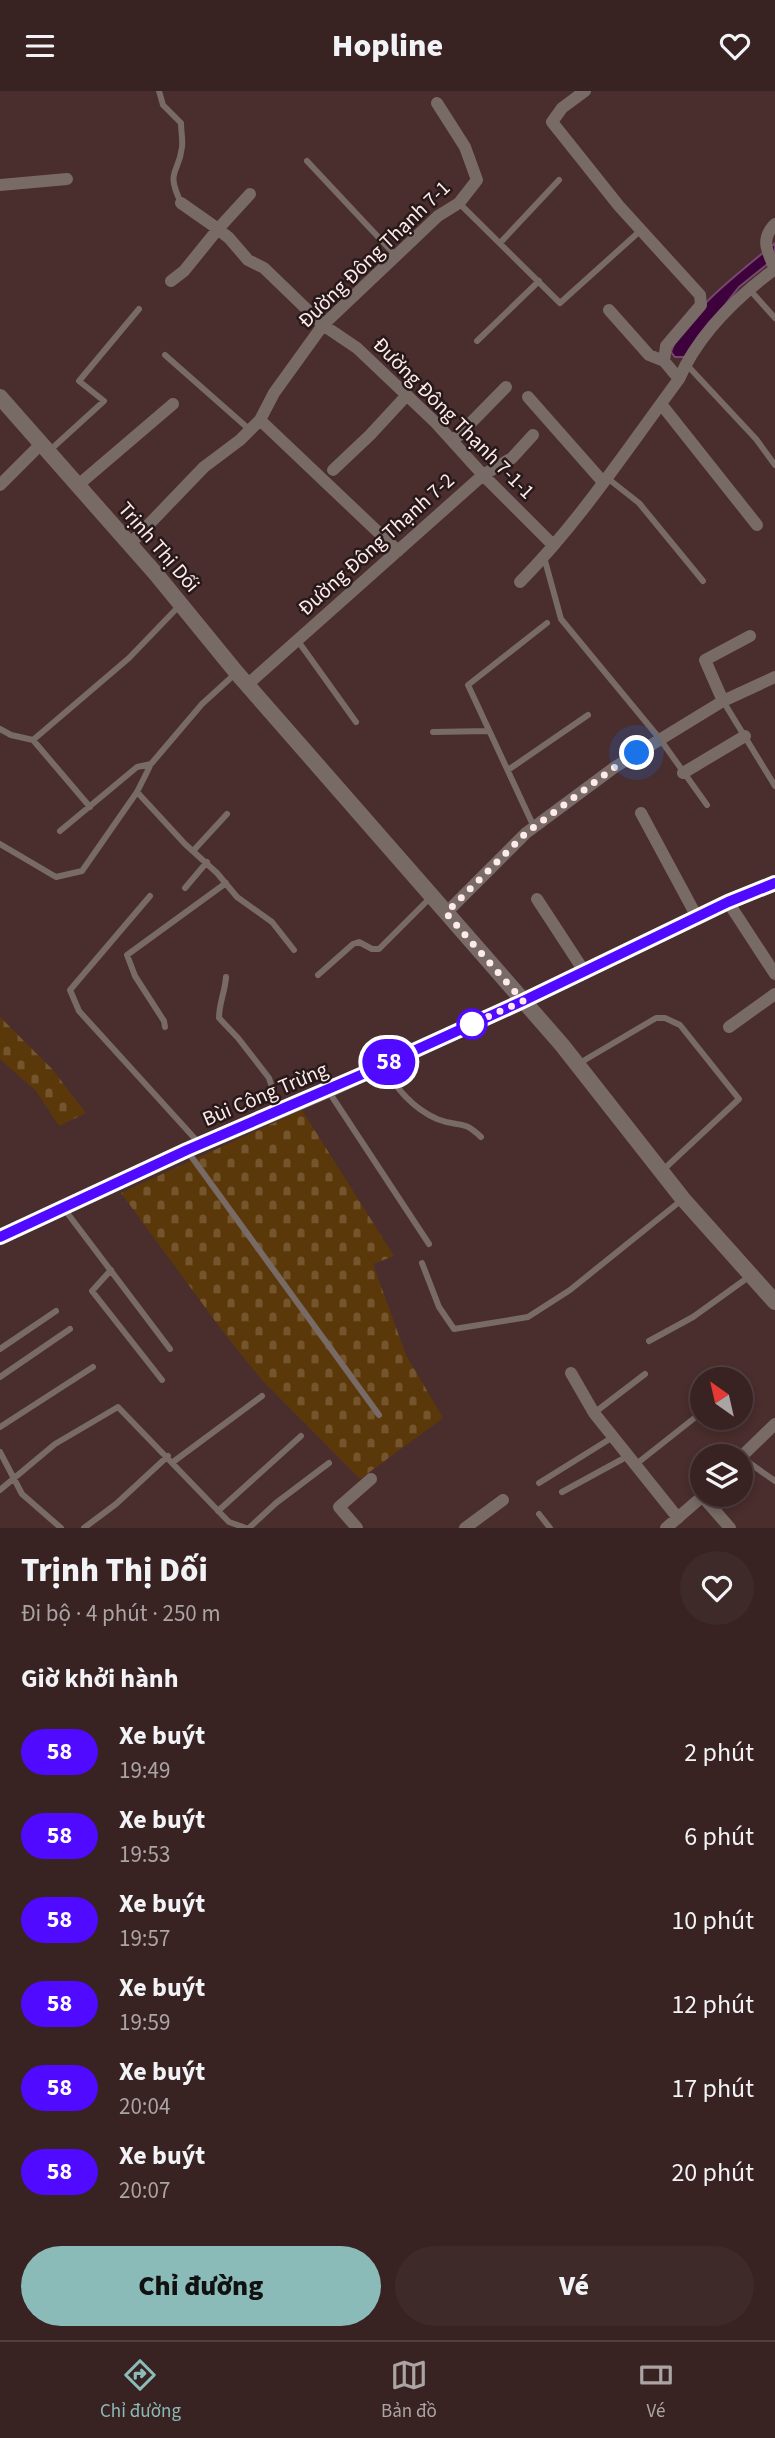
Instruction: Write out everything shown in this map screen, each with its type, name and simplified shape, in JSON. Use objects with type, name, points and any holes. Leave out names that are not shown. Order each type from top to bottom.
[{"type":"street","points":[[584,91],[562,108],[552,122],[641,230],[700,295],[701,305],[666,346],[664,361]]},
{"type":"street","name":"Đường Đông Thạnh 7-1","points":[[130,545],[204,467],[260,420],[274,394],[323,325],[438,216],[459,203],[477,180],[465,148],[437,103]]},
{"type":"street","points":[[0,185],[67,179]]},
{"type":"street","points":[[171,281],[184,271],[250,194]]},
{"type":"street","name":"Đường Đông Thạnh 7-1-1","points":[[181,203],[229,238],[248,260],[264,268],[323,325],[357,348],[453,441],[553,545]]},
{"type":"street","points":[[520,582],[544,557],[605,480],[680,379],[686,364],[702,340],[748,289],[775,269],[765,248],[765,237],[775,224]]},
{"type":"street","points":[[609,310],[649,355],[664,361],[680,379]]},
{"type":"street","points":[[453,441],[506,387]]},
{"type":"street","points":[[333,470],[407,395]]},
{"type":"street","name":"Trịnh Thị Dối","points":[[0,397],[578,1064],[683,1199],[775,1302]]},
{"type":"street","points":[[528,397],[605,480]]},
{"type":"street","points":[[77,486],[173,404]]},
{"type":"street","points":[[661,404],[757,525]]},
{"type":"street","points":[[260,420],[398,551]]},
{"type":"street","name":"Đường Đông Thạnh 7-2","points":[[242,679],[297,640],[483,475],[513,458],[533,435]]},
{"type":"street","points":[[0,485],[44,449]]},
{"type":"street","points":[[723,701],[705,660],[750,636]]},
{"type":"street","points":[[446,913],[534,827],[615,767],[723,701],[775,677]]},
{"type":"street","points":[[683,773],[745,736]]},
{"type":"street","points":[[641,813],[697,916]]},
{"type":"street","name":"Bùi Công Trừng","points":[[0,1237],[194,1147],[381,1066],[523,1001],[697,916],[775,883]]},
{"type":"street","points":[[537,899],[584,971]]},
{"type":"street","points":[[728,902],[775,974]]},
{"type":"street","points":[[729,1027],[775,994]]},
{"type":"street","points":[[571,1373],[594,1413],[678,1518]]},
{"type":"street","points":[[753,1446],[775,1424]]},
{"type":"street","points":[[357,1528],[339,1507],[372,1479]]},
{"type":"street","points":[[466,1528],[503,1500]]},
{"type":"street","points":[[666,1528],[690,1507]]},
{"type":"street","points":[[713,1507],[730,1528]]},
{"type":"lane","points":[[159,91],[163,105],[181,124],[182,148],[172,174],[181,203]]},
{"type":"lane","points":[[307,161],[396,256]]},
{"type":"lane","points":[[500,243],[559,180]]},
{"type":"lane","points":[[459,203],[560,303],[641,230]]},
{"type":"lane","points":[[477,341],[539,281]]},
{"type":"lane","points":[[748,289],[775,318]]},
{"type":"lane","points":[[44,449],[104,401],[79,381],[139,309]]},
{"type":"lane","points":[[164,355],[250,430]]},
{"type":"lane","points":[[686,364],[756,439],[775,465]]},
{"type":"lane","points":[[605,480],[639,503],[703,581]]},
{"type":"lane","points":[[544,557],[561,619],[660,739],[707,805]]},
{"type":"lane","points":[[33,740],[129,658],[181,604]]},
{"type":"lane","points":[[534,827],[468,685],[547,623]]},
{"type":"lane","points":[[297,640],[356,722]]},
{"type":"lane","points":[[0,844],[55,877],[60,878],[82,870],[137,792],[151,764],[202,703],[242,679]]},
{"type":"lane","points":[[723,701],[775,786]]},
{"type":"lane","points":[[508,771],[588,715]]},
{"type":"lane","points":[[0,729],[11,735],[33,740],[90,807]]},
{"type":"lane","points":[[433,732],[489,731]]},
{"type":"lane","points":[[60,831],[137,767],[151,764]]},
{"type":"lane","points":[[137,792],[193,851],[207,862],[237,897],[272,922],[294,950]]},
{"type":"lane","points":[[193,851],[227,814]]},
{"type":"lane","points":[[185,888],[207,862]]},
{"type":"lane","points":[[165,1027],[164,1021],[135,976],[127,955],[226,883]]},
{"type":"lane","points":[[150,896],[70,990],[79,1011],[194,1147],[379,1415]]},
{"type":"lane","points":[[318,975],[353,944],[359,942],[372,949],[379,949],[431,897]]},
{"type":"lane","points":[[226,977],[225,992],[219,1005],[219,1018],[269,1078],[280,1110]]},
{"type":"lane","points":[[578,1064],[656,1018],[665,1018],[680,1025],[739,1099],[662,1171]]},
{"type":"lane","points":[[381,1066],[404,1097],[423,1112],[441,1121],[467,1124],[481,1137]]},
{"type":"lane","points":[[328,1090],[429,1244]]},
{"type":"lane","points":[[422,1263],[439,1307],[454,1329],[528,1317],[570,1290],[683,1199]]},
{"type":"lane","points":[[64,1209],[170,1349]]},
{"type":"lane","points":[[111,1270],[92,1291],[162,1380]]},
{"type":"lane","points":[[649,1341],[693,1317],[752,1275]]},
{"type":"lane","points":[[0,1349],[56,1311]]},
{"type":"lane","points":[[0,1377],[70,1329]]},
{"type":"lane","points":[[0,1427],[93,1367]]},
{"type":"lane","points":[[594,1413],[645,1374]]},
{"type":"lane","points":[[84,1528],[170,1459],[262,1396]]},
{"type":"lane","points":[[0,1490],[55,1444],[118,1407],[170,1459],[218,1511],[227,1525],[248,1528],[329,1463]]},
{"type":"lane","points":[[562,1492],[632,1461],[690,1420]]},
{"type":"lane","points":[[218,1511],[301,1436]]},
{"type":"lane","points":[[539,1483],[613,1437]]},
{"type":"lane","points":[[0,1452],[22,1494],[61,1528]]},
{"type":"lane","points":[[753,1466],[775,1482]]},
{"type":"lane","points":[[539,1514],[550,1528]]},
{"type":"green space","points":[[0,1017],[52,1069],[86,1113],[59,1126],[36,1091],[0,1059]]},
{"type":"green space","points":[[302,1110],[394,1256],[373,1264],[406,1355],[443,1418],[360,1479],[261,1379],[121,1193]]},
{"type":"shaded area","points":[[775,243],[775,258],[739,287],[684,357],[675,357],[671,352],[678,337],[701,307]]},
{"type":"bus line","name":"58","points":[[0,1237],[187,1150],[328,1090],[523,1001],[728,902],[775,883]]},
{"type":"route","points":[[472,1024],[463,1028],[523,1001],[446,913],[526,833],[637,753]]}]
